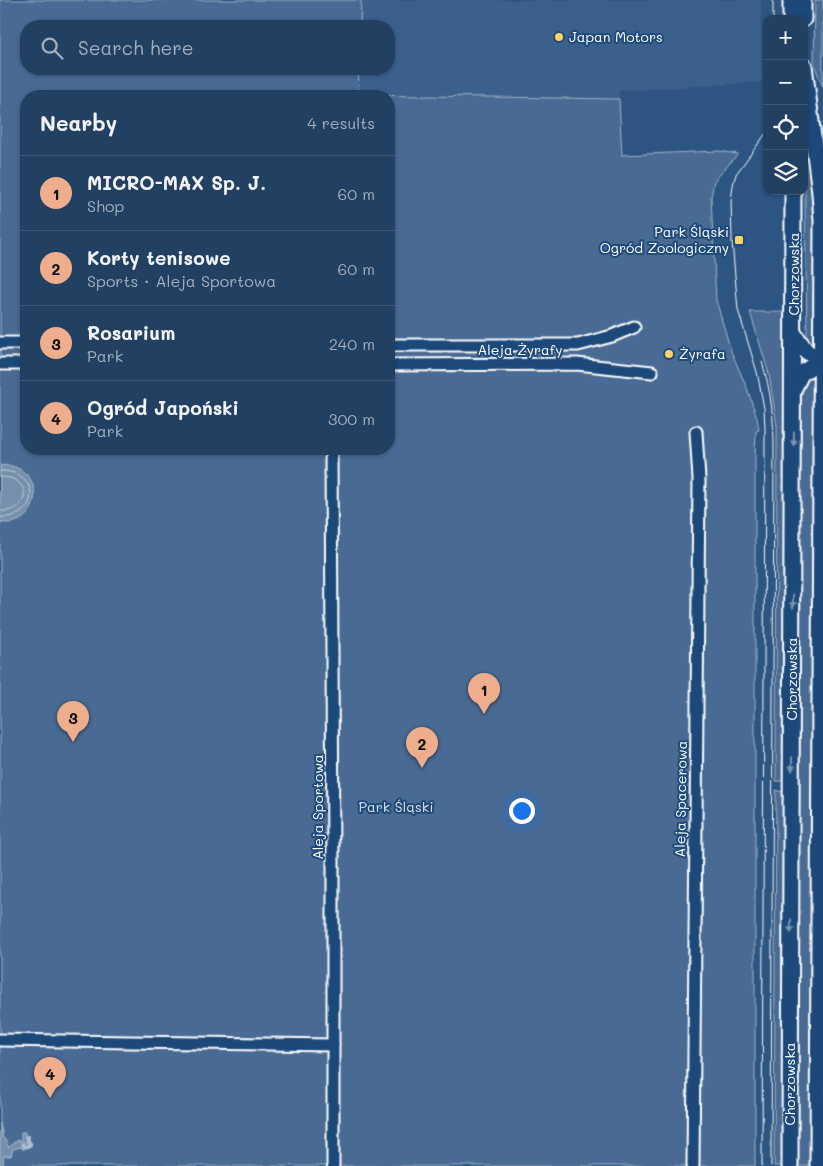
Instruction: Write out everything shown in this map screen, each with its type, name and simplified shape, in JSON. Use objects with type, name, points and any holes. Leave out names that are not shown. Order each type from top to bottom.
[{"type":"main road","points":[[791,0],[791,15]]},
{"type":"main road","points":[[803,0],[803,15]]},
{"type":"main road","name":"Chorzowska","points":[[808,98],[822,221],[818,1166]]},
{"type":"main road","name":"Chorzowska","points":[[790,1166],[794,390],[793,195]]},
{"type":"main road","points":[[794,334],[807,352],[822,359]]},
{"type":"main road","points":[[794,390],[800,374],[822,359]]},
{"type":"street","name":"Aleja Żyrafy","points":[[395,345],[578,345],[612,336],[634,327]]},
{"type":"street","points":[[0,343],[20,344]]},
{"type":"street","points":[[0,364],[20,364]]},
{"type":"street","name":"Aleja Żyrafy","points":[[395,365],[577,364],[652,372]]},
{"type":"street","name":"Aleja Spacerowa","points":[[693,1166],[699,479],[696,432]]},
{"type":"street","name":"Aleja Sportowa","points":[[331,455],[333,1166]]},
{"type":"street","points":[[0,1040],[333,1045]]},
{"type":"shaded area","points":[[361,0],[761,0],[762,82],[619,91],[619,99],[395,96],[395,90],[358,90],[359,75],[395,75],[395,20],[360,20]]},
{"type":"green space","name":"Park Śląski","points":[[0,0],[361,0],[360,20],[20,20],[20,75],[359,75],[358,90],[20,90],[20,455],[395,455],[395,96],[619,99],[622,155],[718,151],[738,154],[714,181],[711,197],[716,300],[731,351],[747,388],[757,418],[759,430],[756,431],[755,457],[755,1166],[0,1166]]},
{"type":"green space","points":[[815,0],[823,0],[823,87],[814,64]]},
{"type":"green space","points":[[808,161],[814,201],[814,343],[811,345],[807,342],[805,195],[808,195]]},
{"type":"green space","points":[[750,312],[787,312],[785,778],[781,781],[776,781],[777,426],[769,374]]},
{"type":"green space","points":[[811,374],[814,376],[814,387],[810,1166],[797,1166],[801,400],[804,378]]},
{"type":"green space","points":[[776,790],[785,793],[783,1166],[774,1166]]},
{"type":"water","points":[[8,465],[22,470],[30,479],[34,489],[34,500],[30,510],[23,518],[13,523],[0,522],[0,466]]},
{"type":"water","points":[[0,1123],[3,1138],[9,1148],[17,1140],[21,1141],[21,1132],[25,1132],[23,1150],[22,1147],[13,1149],[11,1156],[4,1155],[3,1166],[0,1166]]},
{"type":"waterway","points":[[22,1144],[25,1147],[30,1145],[28,1137],[26,1137]]},
{"type":"tram line","points":[[773,0],[773,15]]},
{"type":"tram line","points":[[762,1166],[765,428],[764,408],[757,372],[738,310],[732,241],[731,201],[736,174],[763,137]]},
{"type":"tram line","points":[[762,362],[771,405],[774,449],[771,1166]]},
{"type":"place","name":"Japan Motors","points":[[559,37]]},
{"type":"place","name":"Park Śląski Ogród Zoologiczny","points":[[739,240]]},
{"type":"place","name":"Żyrafa","points":[[669,354]]},
{"type":"place","name":"MICRO-MAX Sp. J.","points":[[484,714]]},
{"type":"place","name":"Rosarium","points":[[73,742]]},
{"type":"place","name":"Korty tenisowe","points":[[422,768]]},
{"type":"place","name":"Ogród Japoński","points":[[50,1098]]}]
